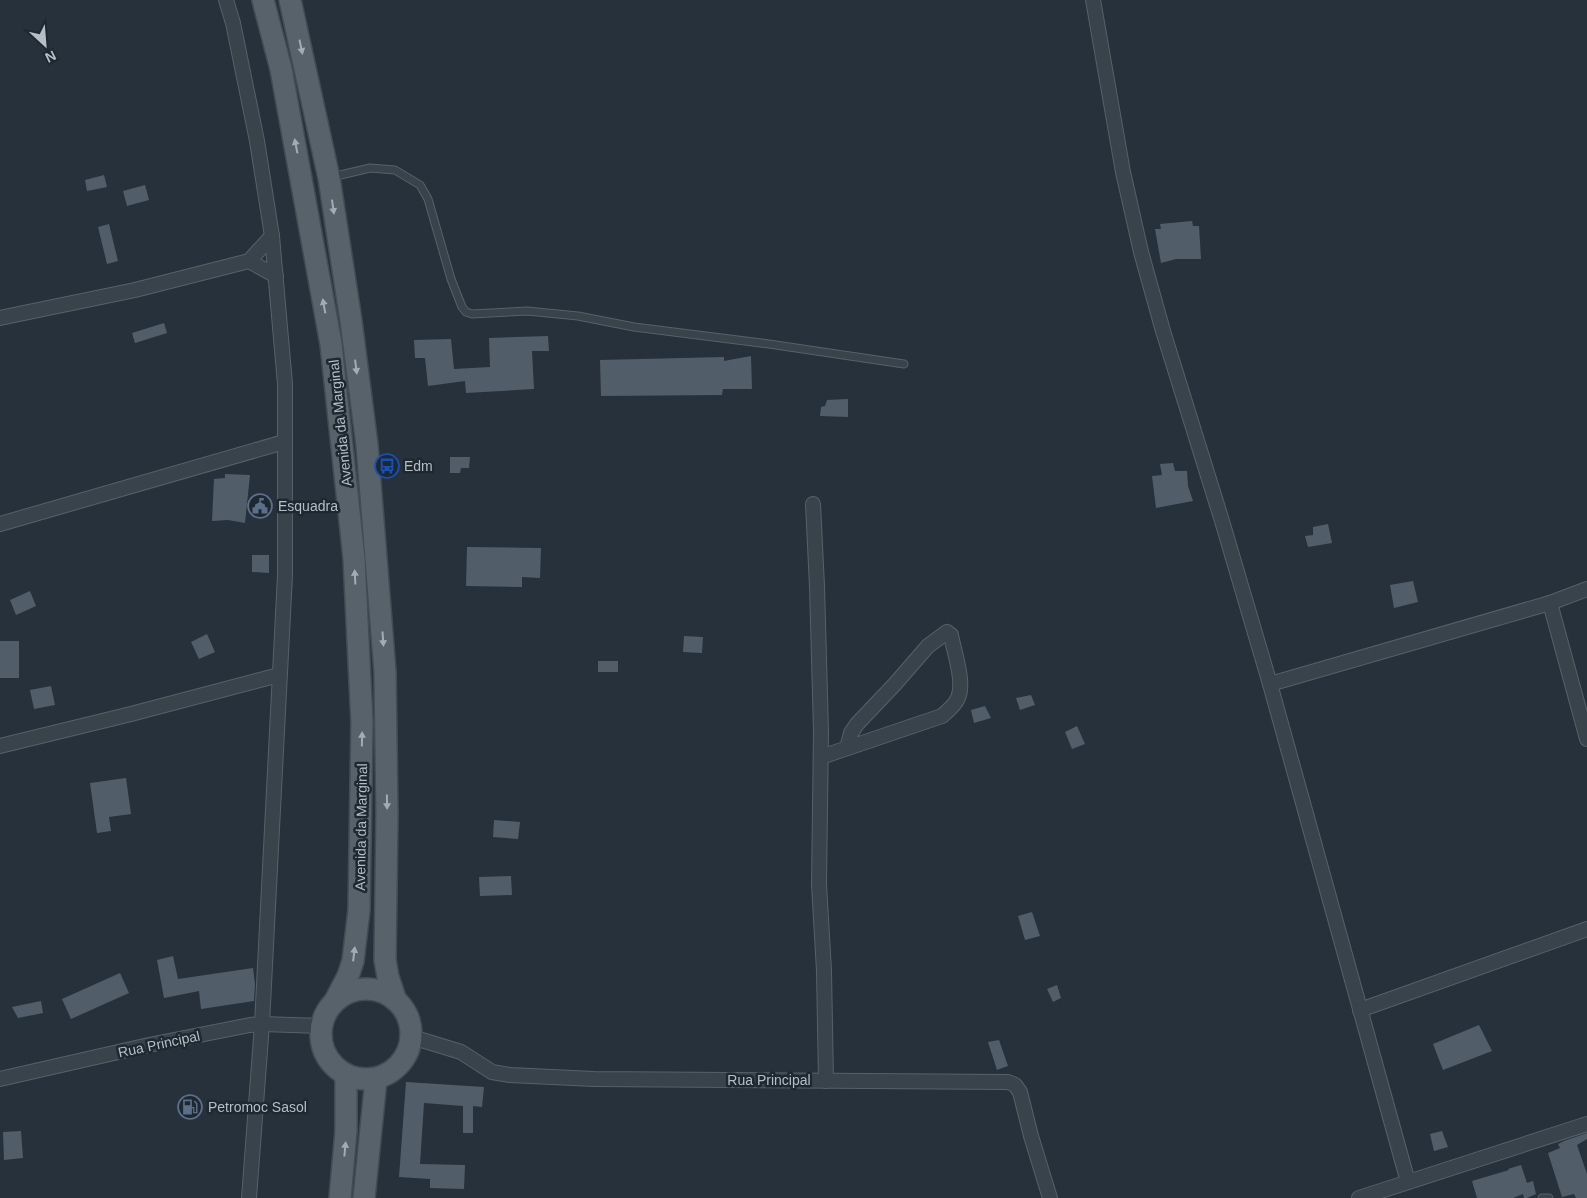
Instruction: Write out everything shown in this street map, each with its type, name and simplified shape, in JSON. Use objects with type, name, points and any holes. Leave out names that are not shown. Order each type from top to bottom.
[{"type":"main road","name":"Avenida da Marginal","points":[[263,0],[281,69],[331,344],[354,558],[362,723],[359,910],[353,961],[336,999]]},
{"type":"main road","name":"Avenida da Marginal","points":[[290,0],[329,178],[351,321],[367,445],[386,672],[385,960],[395,998]]},
{"type":"main road","points":[[366,988],[381,991],[395,998],[405,1009],[412,1037],[409,1049],[400,1064],[387,1075],[376,1079],[361,1080],[346,1076],[334,1067],[325,1055],[321,1041],[321,1026],[326,1012],[336,999],[350,991],[366,988]]},
{"type":"main road","points":[[340,1198],[346,1131],[346,1076]]},
{"type":"main road","points":[[364,1198],[376,1079]]},
{"type":"street","points":[[226,0],[257,141],[272,236],[285,384],[285,575],[262,1024],[249,1198]]},
{"type":"street","points":[[1092,0],[1123,172],[1141,252],[1270,684],[1408,1182]]},
{"type":"street","points":[[0,318],[135,290],[249,261],[272,236]]},
{"type":"street","points":[[249,261],[276,276]]},
{"type":"street","points":[[0,524],[284,442]]},
{"type":"street","points":[[813,504],[821,757],[819,884],[824,971],[826,1081]]},
{"type":"street","points":[[1270,684],[1550,603],[1587,590]]},
{"type":"street","points":[[1550,603],[1587,740]]},
{"type":"street","points":[[821,757],[942,716],[951,708],[958,700],[961,688],[951,635],[946,632],[928,646],[857,724],[851,733],[847,748]]},
{"type":"street","points":[[0,746],[279,675]]},
{"type":"street","points":[[1360,1010],[1587,930]]},
{"type":"street","name":"Rua Principal","points":[[0,1079],[149,1045],[262,1024],[321,1026]]},
{"type":"street","name":"Rua Principal","points":[[412,1037],[461,1052],[492,1072],[510,1075],[594,1079],[1008,1082],[1015,1085],[1020,1092],[1050,1198]]},
{"type":"street","points":[[1359,1198],[1587,1125]]},
{"type":"lane","points":[[329,178],[370,168],[395,170],[420,185],[428,199],[451,279],[462,307],[466,312],[472,314],[527,311],[578,316],[634,327],[904,364]]},
{"type":"lane","points":[[1542,1198],[1549,1198]]},
{"type":"building","points":[[104,175],[107,187],[87,191],[85,180]]},
{"type":"building","points":[[145,185],[149,200],[127,206],[123,191]]},
{"type":"building","points":[[1192,221],[1193,226],[1199,226],[1201,259],[1176,259],[1161,263],[1155,229],[1161,229],[1160,224]]},
{"type":"building","points":[[109,224],[118,261],[107,264],[98,227]]},
{"type":"building","points":[[164,323],[167,333],[135,343],[132,333]]},
{"type":"building","points":[[548,336],[549,351],[532,351],[534,389],[466,393],[465,381],[428,386],[425,358],[415,358],[414,340],[451,339],[454,369],[490,367],[489,338]]},
{"type":"building","points":[[751,356],[752,389],[723,389],[722,395],[601,396],[600,360],[724,357],[724,361]]},
{"type":"building","points":[[848,399],[848,417],[820,416],[821,407],[825,406],[827,400]]},
{"type":"building","points":[[450,457],[470,457],[469,468],[461,468],[460,473],[450,473]]},
{"type":"building","points":[[1173,463],[1175,471],[1187,471],[1188,486],[1193,501],[1156,508],[1152,476],[1162,475],[1160,464]]},
{"type":"building","points":[[225,474],[250,475],[245,523],[228,520],[212,521],[214,479],[225,478]]},
{"type":"building","points":[[1328,524],[1332,543],[1308,547],[1305,536],[1313,535],[1313,527]]},
{"type":"building","points":[[467,547],[541,548],[540,578],[522,577],[522,587],[466,586]]},
{"type":"building","points":[[252,555],[269,555],[269,573],[252,572]]},
{"type":"building","points":[[1413,581],[1418,602],[1394,608],[1390,585]]},
{"type":"building","points":[[30,591],[36,606],[16,615],[10,600]]},
{"type":"building","points":[[207,634],[215,652],[199,659],[191,642]]},
{"type":"building","points":[[684,636],[703,637],[702,653],[683,652]]},
{"type":"building","points":[[0,641],[19,641],[19,678],[0,678]]},
{"type":"building","points":[[598,661],[618,661],[618,672],[598,672]]},
{"type":"building","points":[[51,686],[55,705],[34,709],[30,690]]},
{"type":"building","points":[[1031,695],[1035,705],[1020,710],[1016,698]]},
{"type":"building","points":[[985,706],[991,718],[974,723],[971,710]]},
{"type":"building","points":[[1077,726],[1085,744],[1072,749],[1065,732]]},
{"type":"building","points":[[126,778],[131,814],[109,817],[111,831],[97,833],[90,783]]},
{"type":"building","points":[[494,820],[520,822],[518,839],[493,837]]},
{"type":"building","points":[[511,876],[512,895],[480,896],[479,877]]},
{"type":"building","points":[[1032,912],[1040,936],[1025,940],[1018,916]]},
{"type":"building","points":[[173,956],[178,979],[253,968],[255,984],[254,1001],[201,1009],[199,991],[164,998],[157,960]]},
{"type":"building","points":[[120,973],[129,993],[71,1019],[62,999]]},
{"type":"building","points":[[1057,985],[1061,998],[1053,1002],[1047,989]]},
{"type":"building","points":[[41,1001],[43,1013],[18,1018],[12,1007]]},
{"type":"building","points":[[1479,1025],[1492,1051],[1443,1070],[1433,1044]]},
{"type":"building","points":[[999,1040],[1008,1066],[997,1070],[988,1042]]},
{"type":"building","points":[[406,1082],[484,1087],[482,1107],[473,1106],[473,1133],[463,1133],[463,1106],[424,1103],[420,1164],[465,1165],[464,1189],[430,1188],[430,1179],[399,1177]]},
{"type":"building","points":[[21,1131],[23,1158],[4,1160],[3,1132]]},
{"type":"building","points":[[1442,1131],[1448,1147],[1434,1151],[1430,1134]]},
{"type":"building","points":[[1587,1133],[1587,1139],[1577,1145],[1587,1174],[1587,1198],[1576,1198],[1574,1194],[1562,1197],[1548,1153],[1560,1148],[1558,1144]]},
{"type":"building","points":[[1521,1165],[1527,1183],[1533,1181],[1536,1194],[1527,1198],[1524,1198],[1523,1194],[1513,1198],[1477,1198],[1472,1181]]},
{"type":"place","name":"Edm","points":[[387,466]]},
{"type":"place","name":"Esquadra","points":[[260,506]]},
{"type":"place","name":"Petromoc Sasol","points":[[190,1107]]}]
